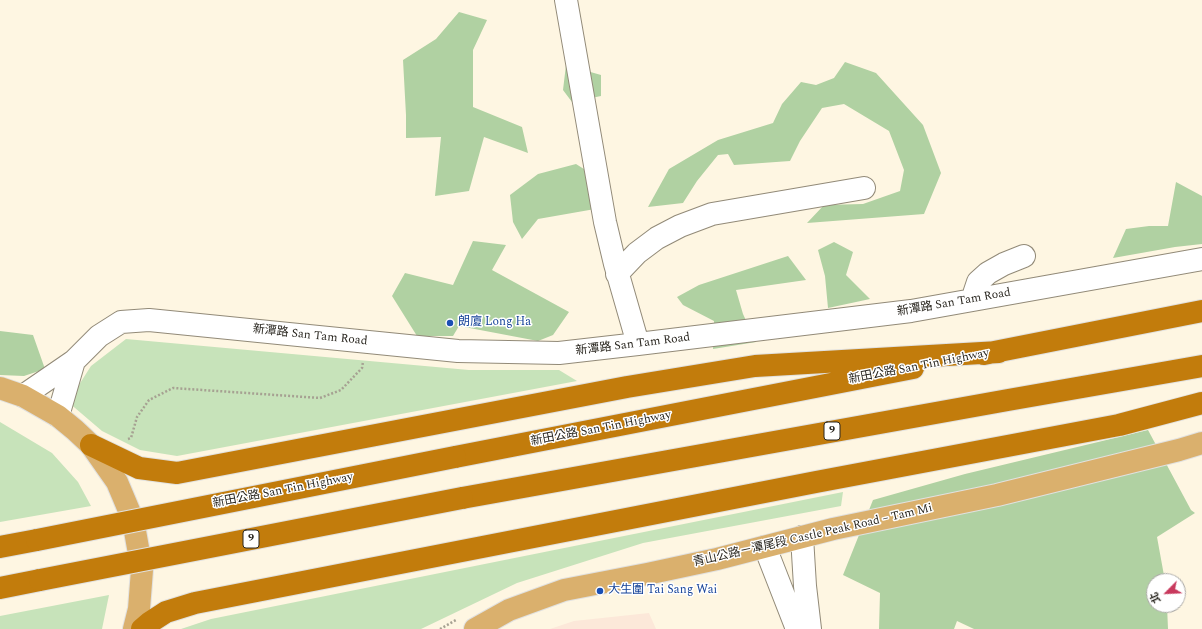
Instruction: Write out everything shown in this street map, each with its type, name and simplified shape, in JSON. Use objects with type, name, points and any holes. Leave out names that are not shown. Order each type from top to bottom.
[{"type":"highway","name":"新田公路 San Tin Highway","points":[[0,547],[1202,312]]},
{"type":"highway","points":[[91,445],[140,468],[177,473],[620,388],[755,366],[999,352]]},
{"type":"highway","name":"9","points":[[0,588],[462,498],[1202,366]]},
{"type":"highway","points":[[142,629],[166,612],[195,602],[1119,425],[1202,403]]},
{"type":"main road","points":[[0,388],[23,396],[58,416],[91,445],[117,482],[133,520],[142,570],[139,609],[134,629]]},
{"type":"main road","name":"青山公路－潭尾段 Castle Peak Road – Tam Mi","points":[[475,629],[509,610],[564,590],[717,559],[834,529],[997,495],[1202,443]]},
{"type":"street","points":[[566,0],[605,222],[617,274],[638,344]]},
{"type":"street","points":[[617,274],[637,253],[657,238],[680,226],[712,214],[864,188]]},
{"type":"street","points":[[972,300],[978,282],[988,273],[1004,264],[1024,256]]},
{"type":"street","name":"新潭路 San Tam Road","points":[[23,396],[74,361],[99,336],[121,322],[149,320],[458,351],[559,353],[911,311],[1202,259]]},
{"type":"street","name":"新潭路 San Tam Road","points":[[58,416],[74,361]]},
{"type":"street","points":[[802,537],[804,586],[810,629]]},
{"type":"street","points":[[765,547],[796,629]]},
{"type":"path","points":[[131,438],[137,417],[149,400],[173,388],[320,398],[341,390],[362,368],[365,342]]},
{"type":"shaded area","points":[[649,613],[656,629],[550,629],[574,621]]},
{"type":"green space","points":[[459,12],[487,20],[473,50],[473,107],[522,127],[528,153],[484,137],[469,191],[435,196],[441,137],[406,138],[403,60],[436,39]]},
{"type":"green space","points":[[845,62],[876,73],[923,125],[941,173],[924,214],[807,223],[824,205],[863,204],[900,191],[904,170],[889,131],[844,104],[822,108],[800,141],[790,161],[734,165],[728,154],[718,155],[697,181],[683,203],[648,207],[669,169],[718,140],[773,123],[782,104],[801,82],[816,85],[834,78]]},
{"type":"green space","points":[[566,65],[601,75],[601,96],[572,102],[563,90]]},
{"type":"green space","points":[[576,164],[609,185],[595,209],[538,219],[522,239],[513,222],[510,195],[538,174]]},
{"type":"green space","points":[[1176,182],[1202,196],[1202,244],[1175,247],[1113,258],[1126,229],[1149,226],[1168,226]]},
{"type":"green space","points":[[473,241],[506,245],[492,270],[569,312],[553,335],[538,341],[459,326],[453,336],[417,336],[392,296],[405,273],[453,285]]},
{"type":"green space","points":[[834,242],[853,252],[846,275],[870,299],[828,308],[825,276],[818,250]]},
{"type":"green space","points":[[788,256],[806,280],[736,290],[743,314],[756,342],[713,349],[714,321],[683,305],[677,297],[699,285]]},
{"type":"green space","points":[[0,331],[33,335],[45,369],[24,376],[0,375]]},
{"type":"green space","points":[[126,339],[469,370],[559,370],[577,381],[177,456],[140,450],[102,431],[68,402],[91,366]]},
{"type":"green space","points":[[0,422],[52,453],[78,482],[91,506],[0,522]]},
{"type":"green space","points":[[1148,430],[1191,510],[1195,513],[1157,537],[1164,573],[1146,573],[1146,613],[1167,613],[1168,629],[974,629],[957,621],[954,629],[879,629],[880,593],[843,575],[873,500],[965,474]]},
{"type":"green space","points":[[843,492],[841,506],[643,543],[517,583],[421,629],[181,629],[211,619]]},
{"type":"green space","points":[[109,595],[102,629],[0,629],[0,616]]},
{"type":"place","name":"朗廈 Long Ha","points":[[450,323]]},
{"type":"place","name":"大生圍 Tai Sang Wai","points":[[600,591]]}]
